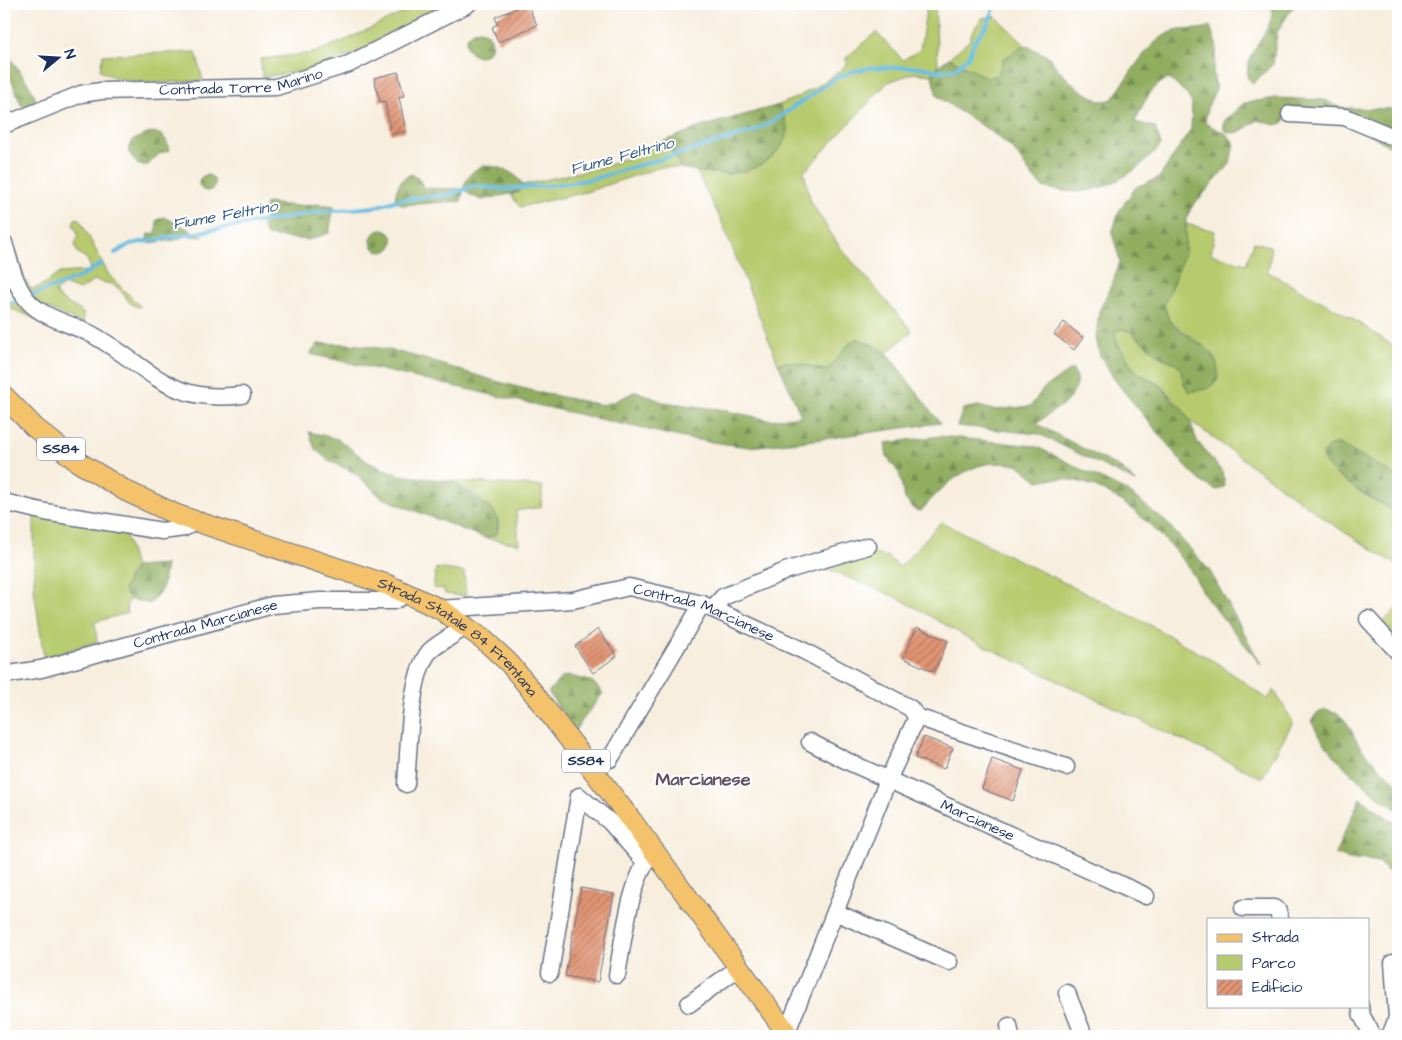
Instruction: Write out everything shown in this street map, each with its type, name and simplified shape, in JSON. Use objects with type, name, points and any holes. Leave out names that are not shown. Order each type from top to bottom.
[{"type":"main road","name":"Strada Statale 84 Frentana","points":[[4,396],[34,427],[78,462],[126,492],[153,505],[197,521],[407,594],[440,609],[466,625],[509,663],[650,857],[738,968],[786,1033]]},
{"type":"street","name":"Contrada Torre Marino","points":[[8,124],[38,109],[81,94],[142,88],[276,87],[349,64],[468,4]]},
{"type":"street","points":[[1290,114],[1345,117],[1398,140]]},
{"type":"street","points":[[4,243],[21,292],[30,303],[42,312],[93,335],[174,389],[202,397],[242,395]]},
{"type":"street","points":[[4,502],[45,512],[162,531],[184,528],[197,521]]},
{"type":"street","points":[[610,760],[707,606],[723,597],[788,570],[868,546]]},
{"type":"street","name":"Contrada Marcianese","points":[[440,609],[573,600],[629,586],[707,606],[813,656],[910,708],[917,717],[1066,767]]},
{"type":"street","name":"Contrada Marcianese","points":[[4,675],[41,669],[273,605],[320,601],[394,601],[407,594]]},
{"type":"street","points":[[1368,619],[1398,652]]},
{"type":"street","points":[[406,784],[416,678],[429,652],[456,635],[466,625]]},
{"type":"street","points":[[786,1033],[888,780],[917,717]]},
{"type":"street","name":"Marcianese","points":[[810,742],[888,780],[1146,896]]},
{"type":"street","points":[[550,973],[579,796],[650,857],[637,877],[617,975]]},
{"type":"street","points":[[1243,908],[1274,908],[1278,911],[1280,918]]},
{"type":"street","points":[[835,912],[949,962]]},
{"type":"street","points":[[1390,1036],[1396,1018],[1393,963]]},
{"type":"street","points":[[689,1004],[738,968]]},
{"type":"street","points":[[1067,993],[1084,1036]]},
{"type":"street","points":[[1360,1008],[1362,1016],[1373,1036]]},
{"type":"green space","points":[[421,4],[456,4],[370,49],[303,71],[263,77],[260,59],[313,53],[348,39]]},
{"type":"green space","points":[[927,4],[935,4],[938,66],[932,75],[914,73],[888,82],[804,172],[811,202],[839,246],[912,331],[887,353],[870,343],[842,352],[835,364],[825,370],[796,363],[778,363],[721,220],[696,171],[729,175],[787,129],[779,105],[807,92],[832,76],[848,63],[845,59],[876,32],[903,60],[920,50]]},
{"type":"green space","points":[[1272,4],[1295,4],[1277,32],[1273,64],[1253,84],[1248,79],[1250,59],[1270,23]]},
{"type":"green space","points":[[995,16],[1025,45],[1003,59],[998,75],[987,78],[949,58],[970,40],[972,32],[982,18]]},
{"type":"green space","points":[[1210,26],[1217,47],[1213,73],[1216,89],[1207,108],[1205,123],[1228,135],[1234,143],[1230,164],[1191,208],[1186,220],[1185,252],[1164,305],[1169,320],[1202,345],[1215,359],[1218,369],[1217,381],[1207,389],[1189,392],[1183,382],[1181,370],[1176,363],[1162,358],[1131,332],[1122,329],[1115,331],[1116,341],[1135,371],[1163,387],[1172,401],[1181,407],[1190,421],[1197,441],[1223,473],[1225,486],[1217,490],[1203,483],[1186,467],[1117,383],[1100,356],[1096,338],[1099,311],[1120,261],[1112,233],[1119,211],[1136,187],[1159,178],[1191,129],[1192,103],[1185,92],[1168,78],[1156,86],[1144,102],[1135,122],[1155,127],[1161,145],[1140,166],[1115,182],[1087,191],[1073,192],[1048,189],[1038,183],[1009,146],[992,132],[937,96],[932,75],[938,66],[949,58],[987,78],[998,75],[1003,59],[1025,45],[1048,56],[1062,74],[1078,88],[1099,101],[1111,100],[1146,52],[1163,37],[1172,32]]},
{"type":"green space","points":[[479,30],[489,33],[492,43],[489,53],[479,56],[469,53],[466,43],[469,33]]},
{"type":"green space","points":[[4,49],[30,86],[37,102],[26,107],[21,105],[13,83],[4,71]]},
{"type":"green space","points":[[196,52],[203,81],[137,82],[111,76],[100,70],[103,55]]},
{"type":"green space","points":[[1276,98],[1325,100],[1341,108],[1398,109],[1398,148],[1387,145],[1358,126],[1287,115],[1283,123],[1275,125],[1258,120],[1239,132],[1230,133],[1224,130],[1224,121],[1244,103]]},
{"type":"green space","points":[[779,105],[787,127],[782,145],[765,162],[742,172],[718,174],[681,168],[664,141],[700,127]]},
{"type":"green space","points":[[152,132],[164,138],[170,150],[159,154],[148,165],[138,165],[128,151],[133,140]]},
{"type":"green space","points":[[664,141],[681,168],[661,167],[586,192],[520,207],[511,195],[519,192],[523,185],[609,165]]},
{"type":"green space","points":[[482,166],[499,168],[516,176],[523,185],[519,192],[482,200],[470,195],[464,189],[461,201],[402,205],[395,200],[399,184],[404,178],[412,174],[419,179],[424,188],[463,189],[470,175]]},
{"type":"green space","points":[[207,175],[213,177],[215,183],[213,189],[207,191],[201,189],[199,183],[201,177]]},
{"type":"green space","points":[[266,203],[297,206],[319,204],[334,206],[329,233],[308,240],[267,236],[263,228]]},
{"type":"green space","points":[[164,217],[204,237],[185,236],[175,240],[149,243],[146,240],[149,234],[156,233],[157,220]]},
{"type":"green space","points":[[79,218],[109,275],[141,307],[130,303],[114,285],[95,280],[80,290],[65,285],[55,292],[60,299],[83,313],[84,324],[35,303],[11,256],[17,254],[24,278],[31,289],[39,287],[60,273],[88,271],[90,266],[87,259],[77,252],[75,246],[78,234],[73,224],[75,219]]},
{"type":"green space","points":[[1186,224],[1215,231],[1211,254],[1246,264],[1254,242],[1270,246],[1268,272],[1350,317],[1398,349],[1398,477],[1337,443],[1322,456],[1326,464],[1344,481],[1398,514],[1398,566],[1335,526],[1190,421],[1163,387],[1135,371],[1116,341],[1115,331],[1122,329],[1131,332],[1162,358],[1176,363],[1182,370],[1183,382],[1214,355],[1169,320],[1164,305],[1185,252]]},
{"type":"green space","points":[[378,230],[386,230],[393,237],[393,245],[386,252],[378,252],[371,245],[371,237]]},
{"type":"green space","points":[[20,298],[53,327],[15,310],[4,309],[4,304]]},
{"type":"green space","points":[[858,338],[887,353],[940,423],[748,447],[684,438],[310,354],[318,344],[368,346],[392,350],[542,393],[601,405],[613,402],[636,391],[663,402],[718,409],[769,420],[801,416],[778,363],[796,363],[825,370],[834,363],[848,345]]},
{"type":"green space","points":[[1072,369],[1077,377],[1072,394],[1063,405],[1037,424],[1122,469],[1136,482],[1039,434],[957,426],[963,409],[978,406],[993,410],[1031,406],[1043,389]]},
{"type":"green space","points":[[309,432],[338,439],[368,462],[399,475],[451,481],[493,510],[498,519],[497,534],[485,538],[382,498],[355,473],[329,461],[315,449]]},
{"type":"green space","points":[[940,436],[1035,446],[1130,493],[1167,523],[1210,571],[1262,666],[1214,607],[1186,563],[1168,543],[1136,513],[1100,489],[1080,482],[1059,479],[1038,481],[1017,464],[982,465],[964,472],[941,490],[921,511],[915,510],[905,499],[899,473],[887,457],[885,443]]},
{"type":"green space","points":[[1337,443],[1398,477],[1398,514],[1367,496],[1344,480],[1326,464],[1322,455],[1328,447]]},
{"type":"green space","points":[[451,481],[543,486],[541,507],[516,511],[519,544],[485,538],[497,534],[496,516],[484,502]]},
{"type":"green space","points":[[34,515],[125,532],[135,567],[128,578],[125,594],[130,599],[126,606],[127,613],[95,622],[97,642],[44,658],[34,589]]},
{"type":"green space","points":[[941,522],[1152,626],[1217,663],[1268,699],[1274,690],[1293,722],[1262,778],[970,639],[900,599],[820,566],[868,550],[883,557],[885,555],[900,567]]},
{"type":"green space","points":[[166,565],[162,589],[150,604],[130,599],[125,594],[124,588],[135,567]]},
{"type":"green space","points":[[436,568],[464,572],[466,596],[445,594],[444,589],[433,588]]},
{"type":"green space","points":[[1398,607],[1398,647],[1379,626]]},
{"type":"green space","points":[[570,676],[593,682],[603,693],[575,730],[548,692],[562,677]]},
{"type":"green space","points":[[1325,709],[1344,719],[1365,753],[1398,784],[1398,810],[1361,782],[1328,747],[1311,721],[1315,715]]},
{"type":"green space","points":[[1360,798],[1398,825],[1398,881],[1378,862],[1364,859],[1355,861],[1335,854]]},
{"type":"building","points":[[515,4],[527,4],[537,25],[498,42],[492,27],[498,24],[495,17],[517,8]]},
{"type":"building","points":[[398,72],[404,96],[399,97],[406,131],[391,134],[385,101],[380,102],[374,78]]},
{"type":"building","points":[[1064,322],[1083,338],[1074,350],[1054,334]]},
{"type":"building","points":[[917,627],[948,641],[934,672],[903,658]]},
{"type":"building","points":[[598,629],[617,656],[593,673],[575,646]]},
{"type":"building","points":[[924,737],[953,748],[944,769],[915,758]]},
{"type":"building","points":[[992,759],[1023,770],[1013,801],[982,789]]},
{"type":"building","points":[[581,888],[614,894],[598,982],[565,976]]},
{"type":"waterway","name":"Fiume Feltrino","points":[[115,253],[130,244],[318,212],[375,207],[398,200],[446,195],[475,186],[503,189],[546,186],[593,179],[752,132],[772,122],[836,78],[854,71],[871,68],[920,67],[939,71],[955,69],[968,57],[974,42],[988,23],[996,4]]},
{"type":"waterway","name":"Fiume Feltrino","points":[[30,296],[80,277],[101,264]]},
{"type":"waterway","name":"Fiume Feltrino","points":[[4,306],[20,299]]},
{"type":"district","name":"Marcianese","points":[[703,779]]}]
